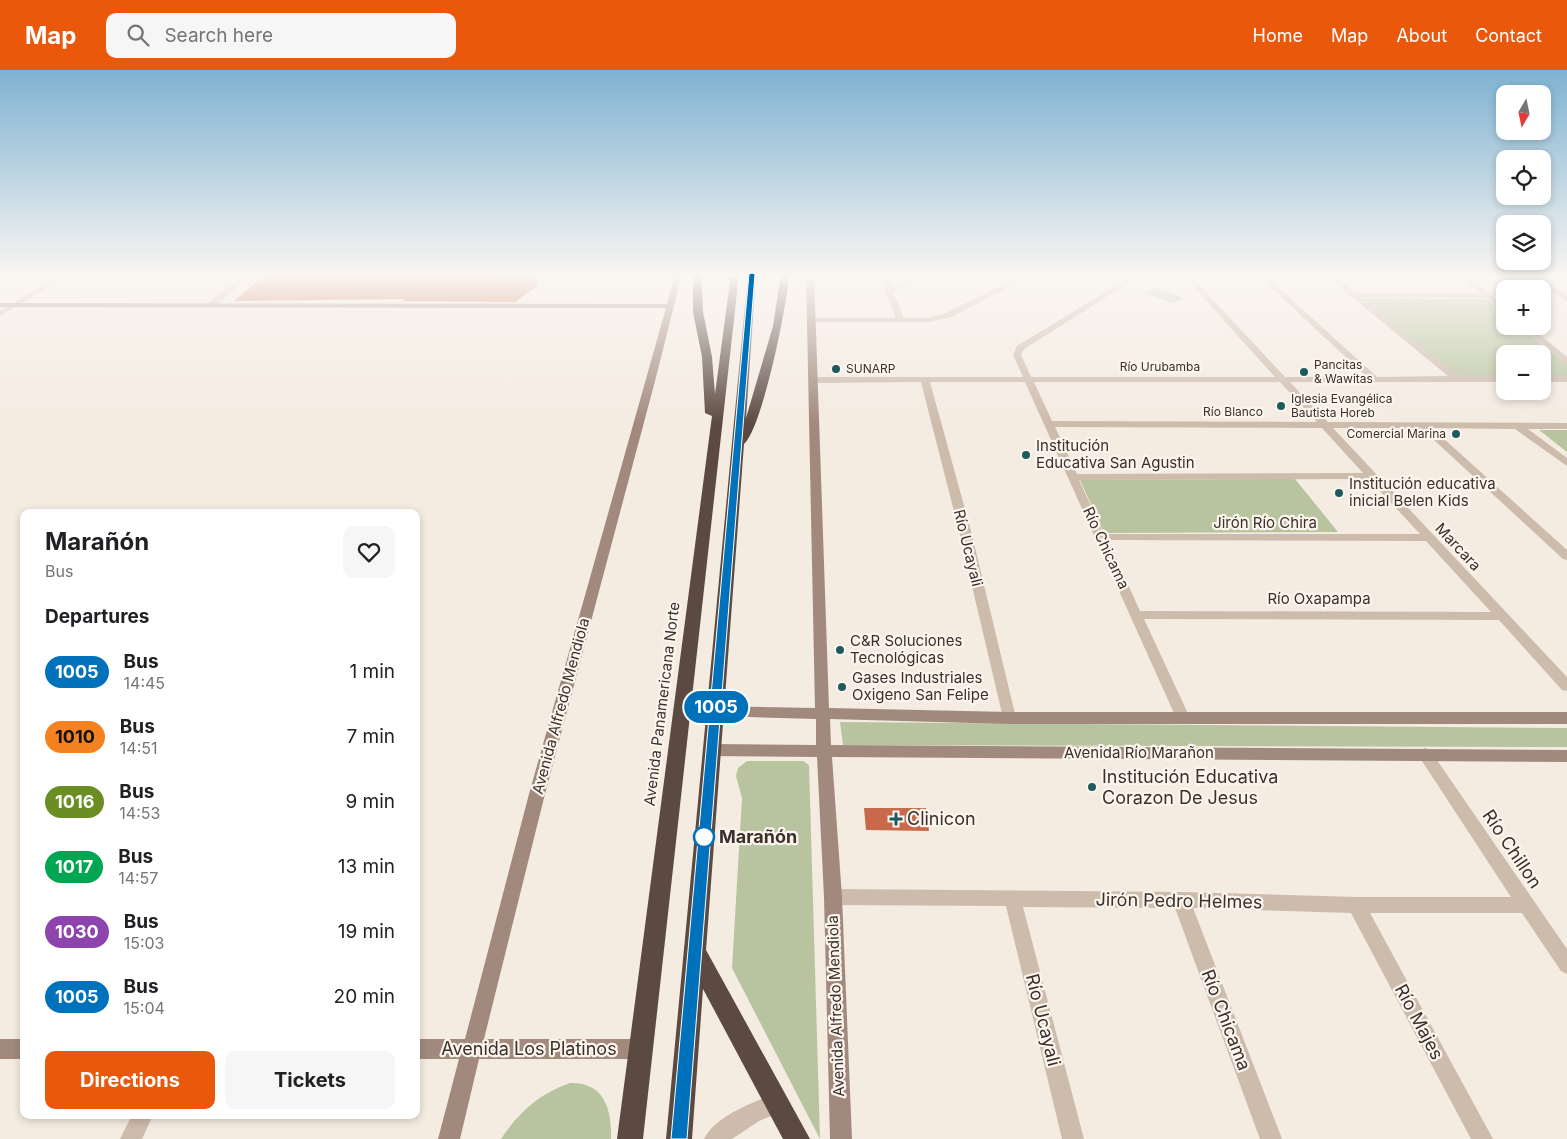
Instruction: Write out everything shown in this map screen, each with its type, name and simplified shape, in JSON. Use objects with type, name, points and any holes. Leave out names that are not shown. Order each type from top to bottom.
[{"type":"highway","points":[[700,324],[709,376],[713,455]]},
{"type":"highway","name":"Avenida Panamericana Norte","points":[[630,1139],[729,324]]},
{"type":"highway","points":[[679,1139],[748,324]]},
{"type":"highway","points":[[737,448],[754,411],[778,324]]},
{"type":"highway","points":[[695,952],[776,1104],[797,1139]]},
{"type":"street","name":"Avenida Alfredo Mendiola","points":[[449,1139],[537,794],[665,324]]},
{"type":"street","name":"Avenida Alfredo Mendiola","points":[[811,324],[824,751],[832,897],[841,1139]]},
{"type":"street","name":"Río Chicama","points":[[1059,324],[1020,348],[1017,355],[1183,718]]},
{"type":"street","name":"Marcara","points":[[1231,324],[1567,686]]},
{"type":"street","points":[[1315,324],[1376,380]]},
{"type":"street","points":[[1389,324],[1458,380]]},
{"type":"street","points":[[1536,335],[1567,361]]},
{"type":"street","name":"Río Urubamba","points":[[814,380],[1027,378],[1496,380]]},
{"type":"street","name":"Río Ucayali","points":[[925,379],[965,531],[1009,718]]},
{"type":"street","points":[[1551,379],[1567,379]]},
{"type":"street","name":"Río Blanco","points":[[1050,424],[1567,426]]},
{"type":"street","points":[[1424,426],[1567,556]]},
{"type":"street","points":[[1518,426],[1567,463]]},
{"type":"street","points":[[1073,476],[1372,476]]},
{"type":"street","name":"Jirón Río Chira","points":[[1101,537],[1430,538]]},
{"type":"street","name":"Río Oxapampa","points":[[1136,615],[1502,616]]},
{"type":"street","points":[[715,711],[1009,718],[1567,718]]},
{"type":"street","name":"Avenida Río Marañon","points":[[712,750],[1567,756]]},
{"type":"street","name":"Río Chillon","points":[[1425,754],[1567,965]]},
{"type":"street","name":"Jirón Pedro Helmes","points":[[832,897],[1181,900],[1356,905],[1525,904]]},
{"type":"street","name":"Río Ucayali","points":[[1013,900],[1073,1139]]},
{"type":"street","name":"Río Chicama","points":[[1181,900],[1271,1139]]},
{"type":"street","name":"Río Majes","points":[[1356,905],[1482,1139]]},
{"type":"street","points":[[0,1049],[20,1049]]},
{"type":"street","name":"Avenida Los Platinos","points":[[420,1049],[641,1049]]},
{"type":"street","points":[[715,1139],[737,1121],[757,1110],[776,1104]]},
{"type":"street","points":[[132,1139],[141,1119]]},
{"type":"green space","points":[[1392,324],[1496,324],[1496,335],[1531,335],[1544,345],[1496,345],[1496,377],[1458,376]]},
{"type":"green space","points":[[1551,351],[1567,364],[1567,377],[1551,377]]},
{"type":"green space","points":[[1539,430],[1567,430],[1567,452]]},
{"type":"green space","points":[[1295,479],[1338,532],[1104,533],[1080,480]]},
{"type":"green space","points":[[840,722],[1567,728],[1567,747],[843,745]]},
{"type":"green space","points":[[747,761],[803,761],[809,765],[820,1139],[732,968],[742,798],[736,776],[738,768]]},
{"type":"green space","points":[[570,1083],[591,1087],[604,1099],[610,1117],[611,1139],[501,1139],[515,1120],[539,1098]]},
{"type":"building","name":"Clinicon","points":[[864,808],[926,808],[929,831],[866,830]]},
{"type":"bus line","name":"1005","points":[[679,1139],[748,324]]},
{"type":"place","name":"SUNARP","points":[[836,369]]},
{"type":"place","name":"Pancitas & Wawitas","points":[[1304,372]]},
{"type":"place","name":"Iglesia Evangélica Bautista Horeb","points":[[1281,406]]},
{"type":"place","name":"Comercial Marina","points":[[1456,434]]},
{"type":"place","name":"Institución Educativa San Agustin","points":[[1026,455]]},
{"type":"place","name":"Institución educativa inicial Belen Kids","points":[[1339,493]]},
{"type":"place","name":"C&R Soluciones Tecnológicas","points":[[840,650]]},
{"type":"place","name":"Gases Industriales Oxigeno San Felipe","points":[[842,687]]},
{"type":"place","name":"Institución Educativa Corazon De Jesus","points":[[1092,787]]},
{"type":"place","name":"Clinicon","points":[[896,819]]},
{"type":"place","name":"Marañón","points":[[704,837]]}]
